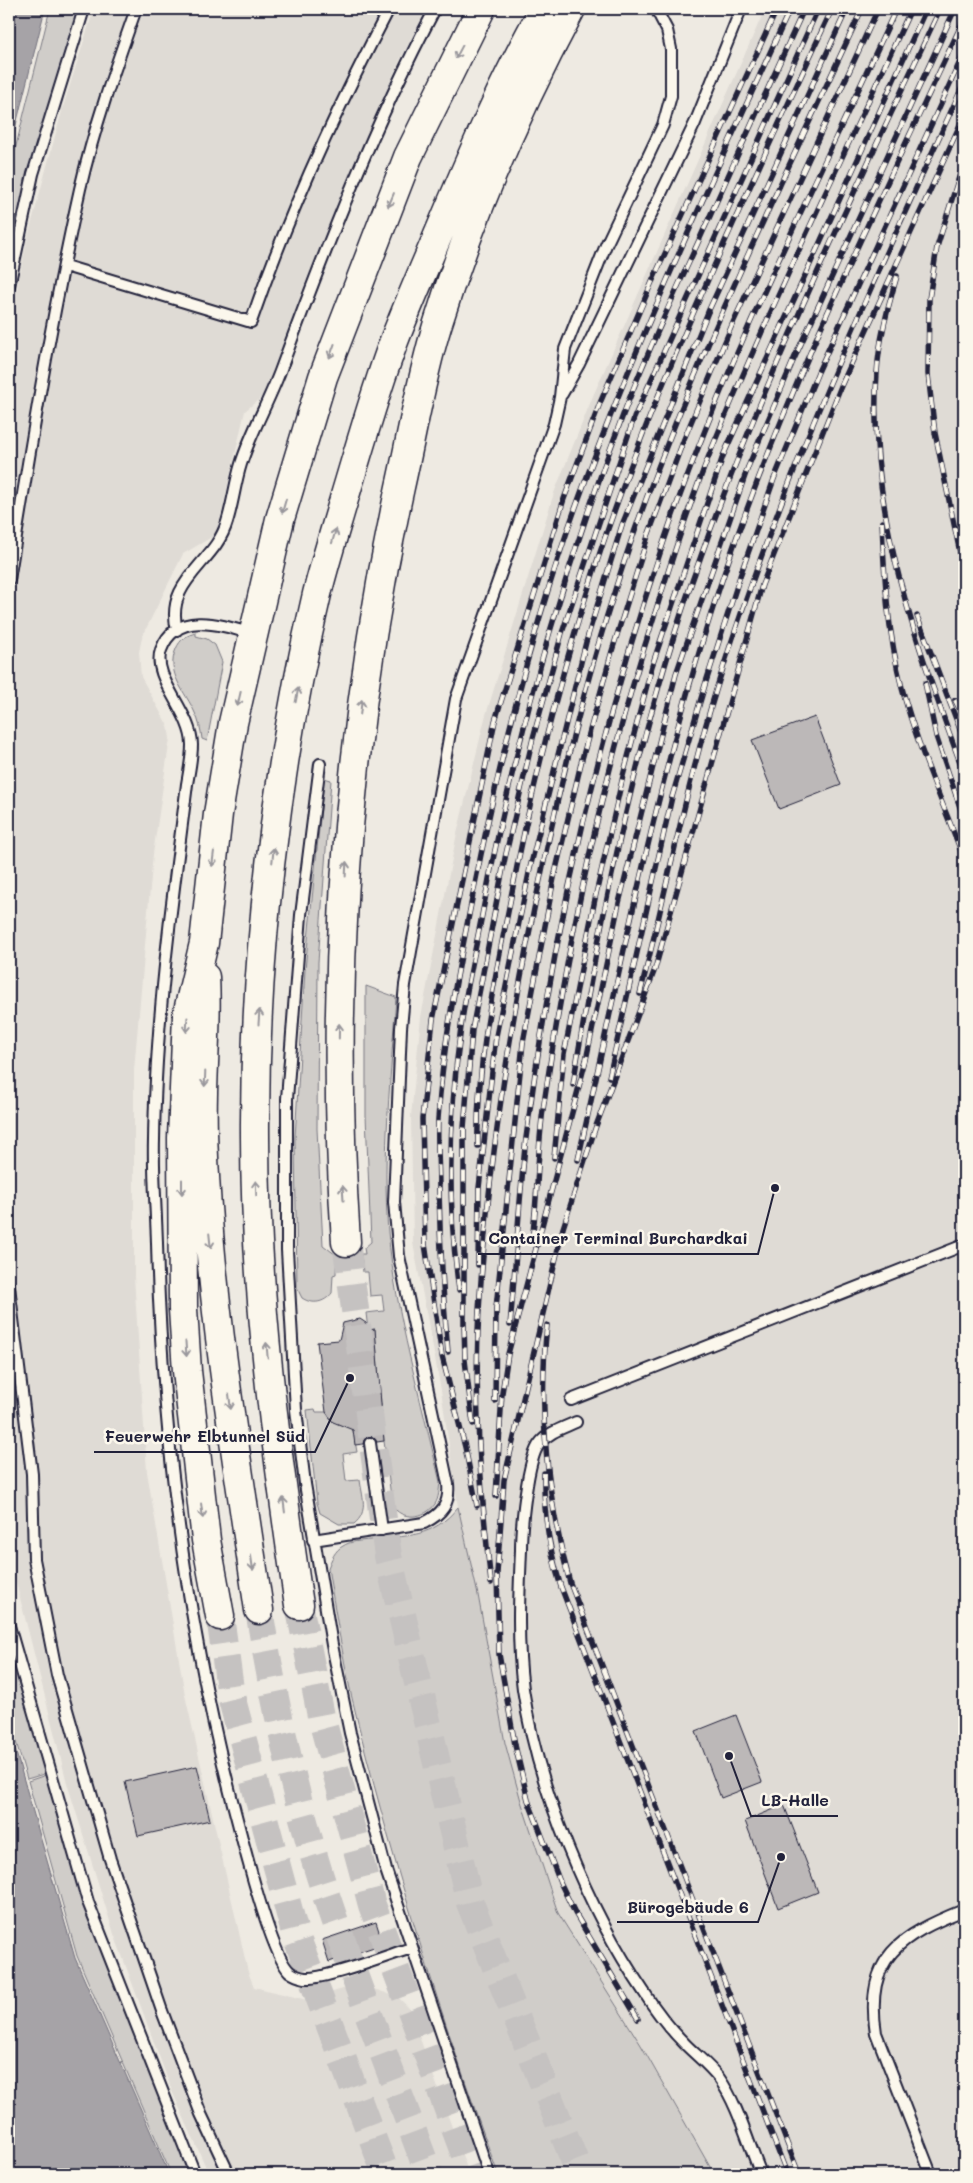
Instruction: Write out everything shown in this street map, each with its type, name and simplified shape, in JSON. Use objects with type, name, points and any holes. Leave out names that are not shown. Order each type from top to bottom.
[{"type":"highway","points":[[220,1616],[206,1540],[195,1455],[183,1309],[182,1138],[187,1015],[204,943],[218,814],[232,732],[280,519],[326,368],[408,157],[481,9]]},
{"type":"highway","points":[[299,1605],[271,1398],[263,1303],[255,1138],[256,1056],[266,917],[276,825],[289,736],[317,593],[364,432],[394,340],[458,188],[500,95],[544,9]]},
{"type":"highway","points":[[364,432],[470,227],[524,102],[571,9]]},
{"type":"highway","points":[[346,1242],[339,1117],[339,1031],[347,848],[364,684],[392,526],[412,433],[436,330],[470,227]]},
{"type":"highway","points":[[204,943],[207,1020],[203,1131],[209,1234],[259,1610]]},
{"type":"lane","points":[[9,286],[33,174],[84,9]]},
{"type":"lane","points":[[9,580],[80,188],[105,97],[136,9]]},
{"type":"lane","points":[[65,266],[251,322],[272,261],[342,99],[388,9]]},
{"type":"lane","points":[[177,630],[174,614],[178,595],[184,582],[221,538],[233,503],[241,465],[256,423],[267,405],[282,369],[320,263],[395,86],[435,9]]},
{"type":"lane","points":[[313,1540],[424,1524],[435,1518],[448,1502],[449,1493],[399,1256],[395,1211],[401,1028],[405,985],[446,744],[456,699],[554,424],[560,397],[565,349],[606,245],[662,125],[671,96],[671,48],[667,30],[656,9]]},
{"type":"lane","points":[[560,397],[579,364],[691,132],[741,9]]},
{"type":"lane","points":[[254,634],[210,622],[192,624],[177,630],[170,636],[160,652],[160,670],[185,716],[192,747],[160,1021],[154,1140],[161,1361],[172,1489],[190,1604],[226,1776],[254,1883],[285,1966],[299,1976],[318,1977],[411,1948]]},
{"type":"lane","points":[[320,764],[301,915],[287,1099],[287,1250],[296,1410],[313,1540],[350,1733],[386,1870],[488,2174]]},
{"type":"lane","points":[[571,1400],[964,1245]]},
{"type":"lane","points":[[9,1286],[32,1474],[34,1559],[57,1674],[110,1859],[162,2011],[201,2114],[229,2174]]},
{"type":"lane","points":[[576,1422],[551,1433],[537,1446],[532,1462],[521,1532],[519,1603],[522,1668],[532,1741],[568,1848],[603,1925],[644,1992],[666,2022],[720,2079],[732,2102],[761,2174]]},
{"type":"lane","points":[[370,1443],[382,1530]]},
{"type":"lane","points":[[9,1626],[88,1902],[195,2174]]},
{"type":"lane","points":[[931,2174],[876,2033],[873,2010],[875,1994],[887,1959],[897,1946],[912,1933],[964,1910]]},
{"type":"shaded area","points":[[9,9],[45,9],[9,153]]},
{"type":"shaded area","points":[[50,9],[78,9],[43,127],[9,273],[9,174]]},
{"type":"shaded area","points":[[94,9],[427,9],[399,62],[342,193],[300,296],[269,391],[245,411],[217,534],[183,554],[142,637],[139,652],[141,677],[168,726],[170,738],[153,854],[134,1070],[134,1277],[147,1472],[185,1695],[248,1972],[254,1987],[307,2000],[359,1984],[398,1997],[409,2008],[469,2174],[209,2174],[172,2091],[114,1934],[67,1783],[9,1555],[9,324],[28,236],[63,107]]},
{"type":"shaded area","points":[[765,9],[964,9],[964,2174],[714,2174],[641,2045],[558,1913],[521,1801],[505,1743],[478,1595],[458,1507],[441,1390],[413,1243],[411,1116],[421,1017],[456,838],[485,718],[554,493],[593,396]]},
{"type":"shaded area","points":[[196,633],[196,636],[207,639],[215,645],[222,662],[207,741],[202,739],[200,726],[178,682],[173,666],[176,649],[182,640]]},
{"type":"shaded area","points":[[324,778],[331,780],[318,962],[317,1129],[323,1245],[336,1255],[336,1274],[333,1275],[332,1293],[322,1301],[310,1302],[302,1298],[297,1288],[295,1138],[305,970]]},
{"type":"shaded area","points":[[366,986],[396,997],[386,1173],[388,1232],[403,1326],[440,1482],[435,1504],[425,1513],[413,1516],[401,1514],[392,1505],[384,1441],[375,1330],[368,1330],[366,1313],[384,1311],[382,1295],[370,1296],[368,1272],[363,1272],[361,1254],[365,1254],[364,1248],[371,1242],[366,1115]]},
{"type":"shaded area","points":[[315,1409],[316,1412],[326,1412],[337,1423],[352,1425],[357,1452],[343,1454],[346,1481],[360,1480],[363,1498],[362,1514],[354,1524],[339,1524],[320,1513],[317,1503],[307,1410]]},
{"type":"shaded area","points":[[458,1507],[478,1595],[505,1743],[521,1801],[558,1913],[641,2045],[714,2174],[498,2174],[456,2056],[382,1816],[351,1694],[328,1568],[336,1553],[346,1544],[356,1541],[418,1534],[438,1525]]},
{"type":"shaded area","points":[[9,1639],[47,1773],[27,1779],[9,1718]]},
{"type":"shaded area","points":[[9,1728],[75,1958],[169,2174],[9,2174]]},
{"type":"shaded area","points":[[49,1774],[85,1902],[193,2174],[171,2174],[77,1956],[28,1781]]},
{"type":"building","points":[[815,717],[841,785],[779,809],[752,740]]},
{"type":"building","points":[[360,1319],[366,1323],[368,1330],[375,1329],[384,1441],[377,1442],[373,1437],[369,1436],[364,1440],[363,1444],[355,1445],[353,1430],[333,1422],[326,1412],[317,1342],[339,1340],[343,1323]]},
{"type":"building","points":[[736,1715],[762,1782],[721,1798],[696,1731]]},
{"type":"building","points":[[197,1766],[210,1820],[138,1836],[125,1782]]},
{"type":"building","points":[[784,1805],[818,1892],[778,1908],[745,1821]]},
{"type":"building","points":[[376,1922],[383,1944],[329,1962],[322,1940]]},
{"type":"tunnel","points":[[346,1242],[388,1556],[470,1903],[580,2174]]},
{"type":"tunnel","points":[[299,1605],[321,1716],[372,1905],[472,2174]]},
{"type":"tunnel","points":[[259,1610],[281,1727],[299,1804],[321,1881],[429,2174]]},
{"type":"tunnel","points":[[220,1616],[231,1696],[295,1933],[386,2174]]},
{"type":"railway","points":[[477,1506],[465,1447],[442,1356],[425,1244],[422,1119],[433,1020],[495,721],[564,499],[600,403],[652,282],[777,9]]},
{"type":"railway","points":[[448,1352],[439,1210],[438,1128],[440,1090],[452,1004],[474,889],[518,693],[561,548],[626,376],[706,192],[790,9]]},
{"type":"railway","points":[[459,1290],[451,1191],[452,1125],[457,1059],[465,999],[495,851],[524,725],[579,538],[632,392],[660,325],[804,9]]},
{"type":"railway","points":[[473,1424],[465,1360],[464,1324],[464,1128],[472,1030],[505,858],[533,738],[562,633],[634,418],[818,9]]},
{"type":"railway","points":[[478,1146],[478,1115],[483,1054],[498,963],[536,780],[567,659],[585,598],[626,479],[669,369],[737,214],[832,9]]},
{"type":"railway","points":[[478,1265],[479,1188],[496,1036],[530,868],[586,642],[622,525],[708,312],[847,9]]},
{"type":"railway","points":[[491,1583],[481,1475],[477,1367],[483,1251],[498,1119],[512,1031],[537,892],[561,787],[602,632],[635,530],[660,463],[742,266],[862,9]]},
{"type":"railway","points":[[495,1401],[496,1308],[523,1043],[554,878],[582,759],[612,651],[648,536],[684,439],[732,325],[878,9]]},
{"type":"railway","points":[[510,1325],[526,1138],[549,987],[580,838],[618,690],[663,544],[687,475],[714,408],[772,274],[896,9]]},
{"type":"railway","points":[[532,1240],[543,1110],[561,996],[596,826],[641,658],[683,526],[712,448],[784,283],[911,9]]},
{"type":"railway","points":[[554,1158],[564,1054],[596,894],[623,776],[652,666],[723,456],[926,9]]},
{"type":"railway","points":[[573,1085],[596,952],[625,818],[641,751],[679,620],[727,486],[784,348],[940,9]]},
{"type":"railway","points":[[496,1496],[502,1393],[508,1354],[586,1060],[619,903],[676,674],[748,467],[794,359],[955,9]]},
{"type":"railway","points":[[578,1160],[627,937],[662,790],[681,716],[725,571],[750,500],[807,361],[868,223],[964,19]]},
{"type":"railway","points":[[609,1077],[672,797],[740,576],[774,479],[818,372],[964,53]]},
{"type":"railway","points":[[640,994],[706,725],[717,687],[770,532],[863,306],[964,83]]},
{"type":"railway","points":[[638,2019],[575,1913],[560,1882],[528,1800],[515,1745],[499,1654],[497,1573],[504,1480],[563,1228],[596,1126],[655,969],[762,585],[841,386],[964,116]]},
{"type":"railway","points":[[964,161],[937,247],[929,299],[928,374],[935,433],[964,572]]},
{"type":"railway","points":[[897,276],[884,324],[878,361],[876,425],[880,476],[888,527],[913,627],[964,773]]},
{"type":"railway","points":[[882,522],[888,605],[897,668],[908,710],[923,753],[964,859]]},
{"type":"railway","points":[[917,616],[964,740]]},
{"type":"railway","points":[[925,683],[936,736],[964,819]]},
{"type":"railway","points":[[955,700],[964,718]]},
{"type":"railway","points":[[547,1325],[544,1357],[546,1455],[555,1520],[570,1583],[799,2174]]},
{"type":"railway","points":[[544,1473],[548,1531],[561,1587],[787,2174]]},
{"type":"place","name":"Container Terminal Burchardkai","points":[[775,1188]]},
{"type":"place","name":"Feuerwehr Elbtunnel Süd","points":[[350,1378]]},
{"type":"place","name":"LB-Halle","points":[[729,1756]]},
{"type":"place","name":"Bürogebäude 6","points":[[781,1857]]}]
